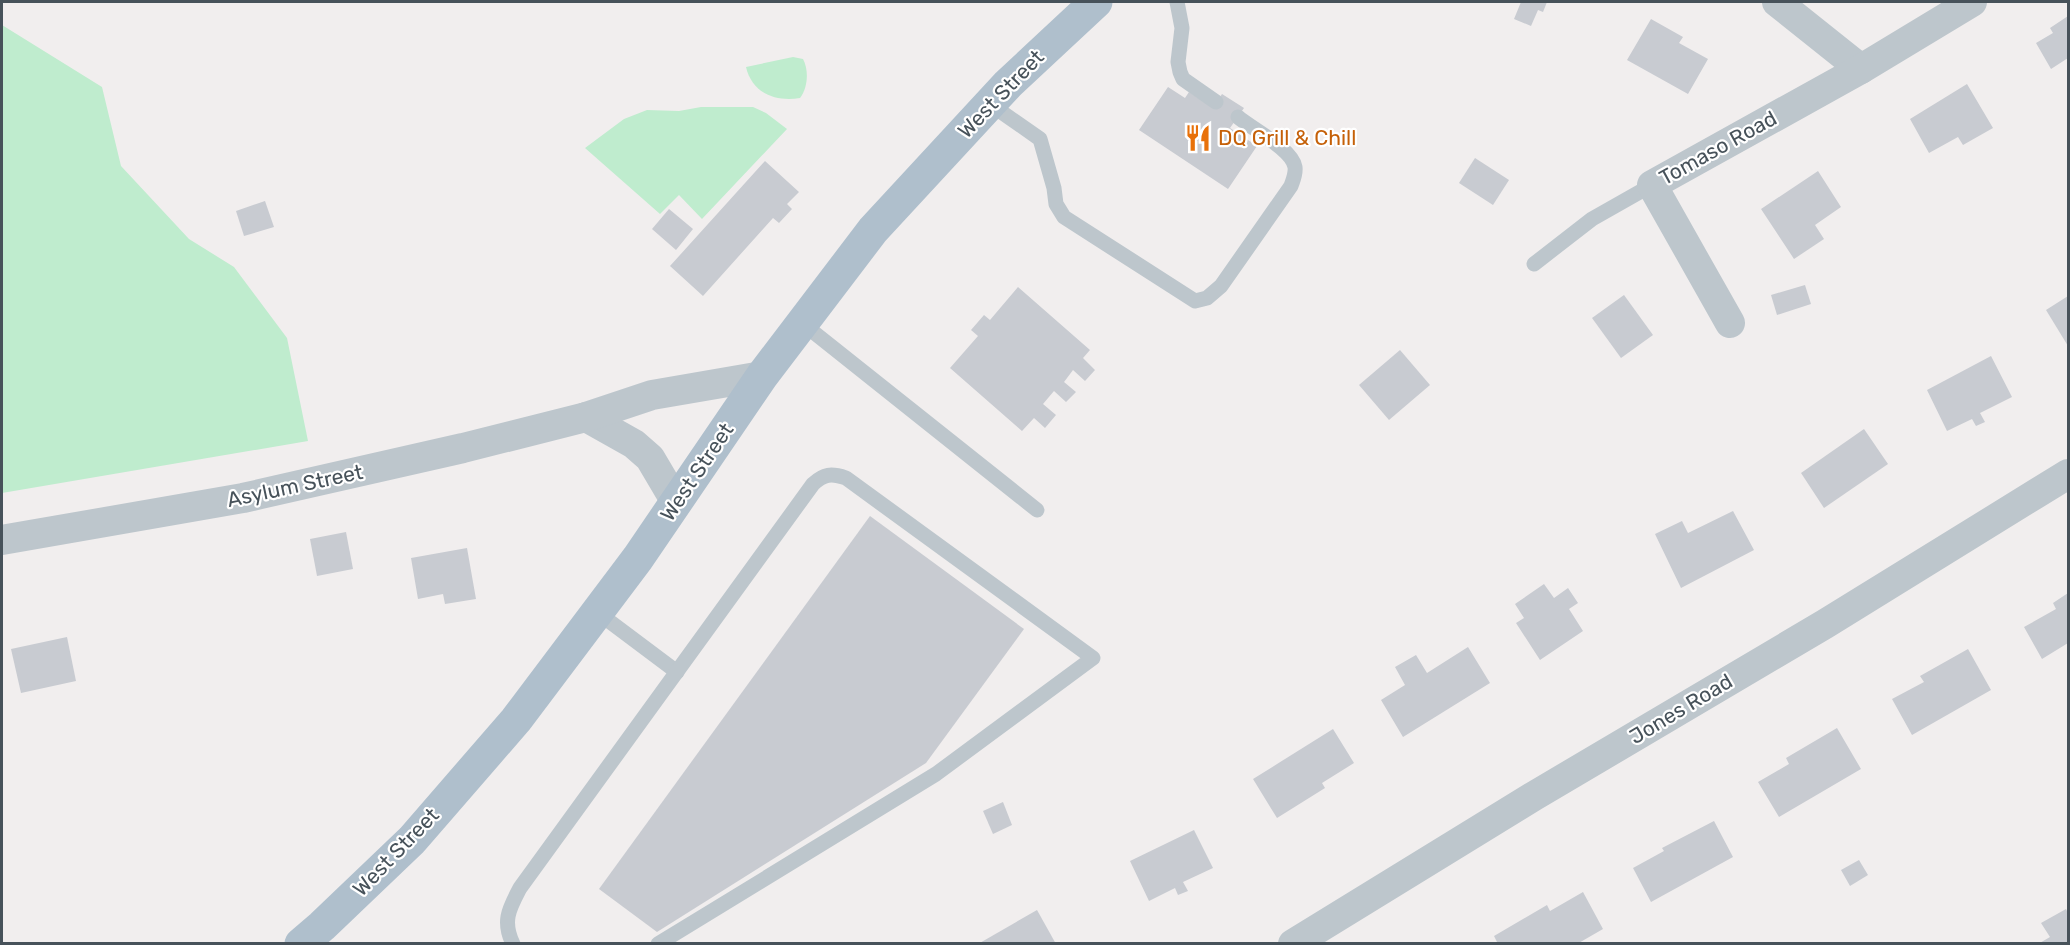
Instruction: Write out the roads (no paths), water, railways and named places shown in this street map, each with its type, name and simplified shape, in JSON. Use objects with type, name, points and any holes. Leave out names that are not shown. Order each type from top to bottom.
[{"type":"main road","name":"West Street","points":[[301,944],[412,840],[516,720],[638,558],[762,376],[873,230],[990,104],[1096,2]]},
{"type":"street","points":[[1777,2],[1861,69]]},
{"type":"street","name":"Tomaso Road","points":[[1730,323],[1652,185],[1861,69],[1972,2]]},
{"type":"street","name":"Asylum Street","points":[[2,540],[243,498],[463,448],[586,417],[652,395],[762,376]]},
{"type":"street","points":[[586,417],[634,444],[650,458],[676,502]]},
{"type":"street","name":"Jones Road","points":[[1293,944],[1534,796],[1825,624],[2068,474]]},
{"type":"lane","points":[[1177,2],[1182,28],[1178,62],[1180,72],[1183,79],[1216,102]]},
{"type":"lane","points":[[990,104],[1040,139],[1054,188],[1056,204],[1064,217],[1195,301],[1207,298],[1221,286],[1291,186],[1294,178],[1295,166],[1285,152],[1238,117]]},
{"type":"lane","points":[[1534,264],[1592,219],[1652,185]]},
{"type":"lane","points":[[802,323],[1037,510]]},
{"type":"lane","points":[[513,944],[506,924],[509,908],[520,888],[820,477],[831,474],[846,478],[1093,658],[936,774],[658,944]]},
{"type":"lane","points":[[597,612],[677,672]]},
{"type":"place","name":"DQ Grill & Chill","points":[[1198,138]]}]
